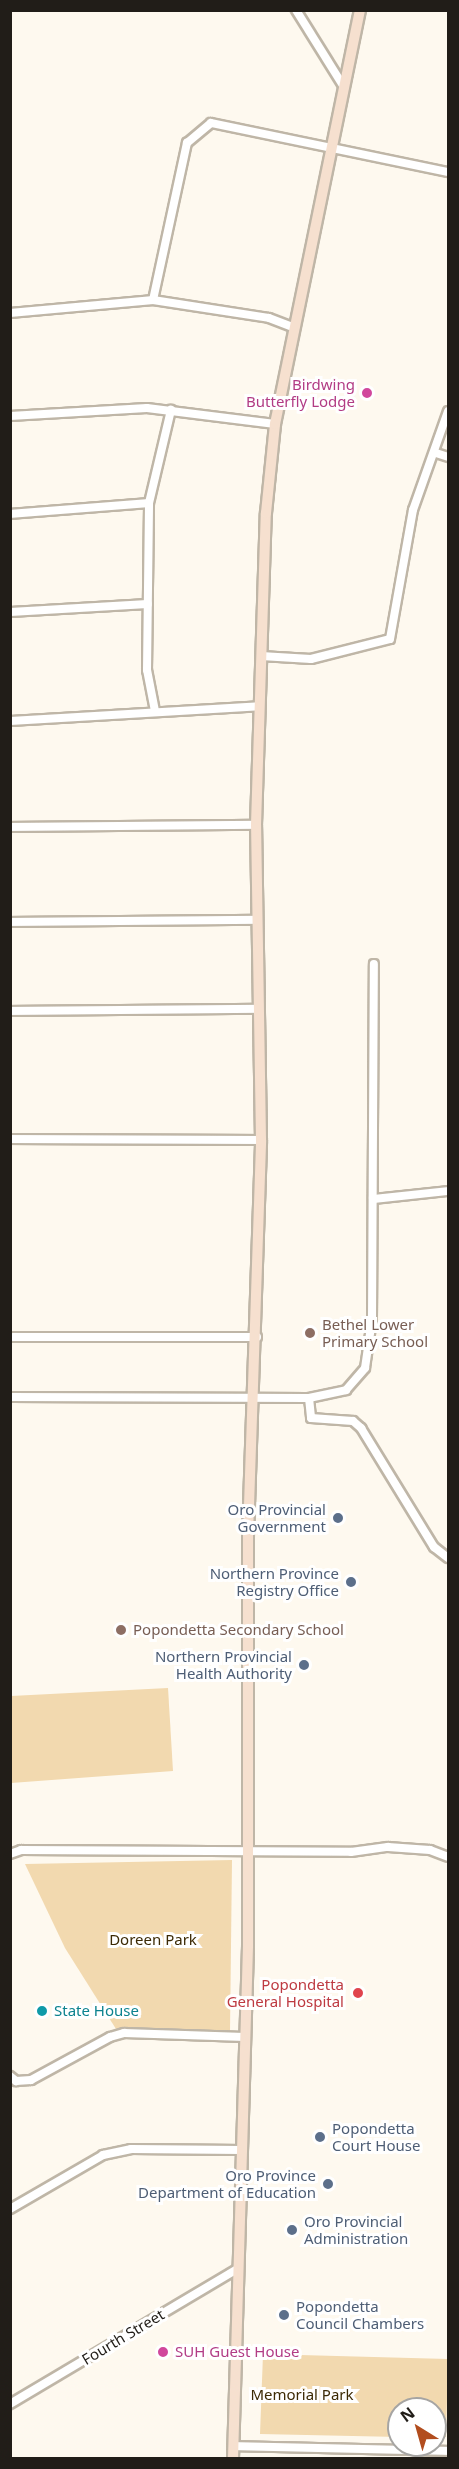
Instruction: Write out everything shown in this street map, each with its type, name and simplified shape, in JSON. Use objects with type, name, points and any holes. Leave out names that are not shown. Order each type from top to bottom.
[{"type":"main road","points":[[233,2458],[236,2270],[245,2037],[248,1852],[248,1536],[255,1399],[261,1140],[256,825],[266,513],[275,424],[360,10]]},
{"type":"street","points":[[296,10],[344,87]]},
{"type":"street","points":[[153,300],[187,143],[195,133],[211,123],[331,151],[448,172]]},
{"type":"street","points":[[10,313],[153,300],[269,318],[295,328]]},
{"type":"street","points":[[10,416],[147,408],[275,424]]},
{"type":"street","points":[[155,711],[147,670],[149,502],[171,410]]},
{"type":"street","points":[[261,656],[311,659],[390,639],[413,510],[436,453],[448,411]]},
{"type":"street","points":[[436,453],[448,457]]},
{"type":"street","points":[[10,514],[149,502]]},
{"type":"street","points":[[10,612],[148,604]]},
{"type":"street","points":[[10,720],[260,706]]},
{"type":"street","points":[[10,827],[256,825]]},
{"type":"street","points":[[10,922],[258,920]]},
{"type":"street","points":[[10,1397],[309,1398],[346,1390],[365,1368],[372,1320],[374,964]]},
{"type":"street","points":[[10,1011],[259,1009]]},
{"type":"street","points":[[10,1139],[261,1140]]},
{"type":"street","points":[[373,1199],[448,1191]]},
{"type":"street","points":[[13,1337],[257,1337]]},
{"type":"street","points":[[309,1398],[311,1418],[353,1421],[361,1428],[434,1547],[448,1558]]},
{"type":"street","points":[[10,1854],[21,1850],[351,1852],[388,1847],[430,1850],[448,1857]]},
{"type":"street","points":[[10,2076],[16,2081],[31,2080],[110,2037],[124,2033],[245,2037]]},
{"type":"street","points":[[10,2209],[103,2155],[131,2149],[242,2150]]},
{"type":"street","name":"Fourth Street","points":[[10,2404],[236,2270]]},
{"type":"street","points":[[234,2446],[448,2451]]},
{"type":"green space","points":[[168,1688],[173,1771],[11,1783],[11,1696]]},
{"type":"green space","name":"Doreen Park","points":[[232,1860],[230,2031],[116,2029],[65,1948],[25,1864]]},
{"type":"green space","name":"Memorial Park","points":[[263,2354],[448,2359],[447,2398],[387,2397],[387,2437],[260,2434]]},
{"type":"place","name":"Birdwing Butterfly Lodge","points":[[367,393]]},
{"type":"place","name":"Bethel Lower Primary School","points":[[310,1333]]},
{"type":"place","name":"Oro Provincial Government","points":[[338,1518]]},
{"type":"place","name":"Northern Province Registry Office","points":[[351,1582]]},
{"type":"place","name":"Popondetta Secondary School","points":[[121,1630]]},
{"type":"place","name":"Northern Provincial Health Authority","points":[[304,1665]]},
{"type":"place","name":"Popondetta General Hospital","points":[[358,1993]]},
{"type":"place","name":"State House","points":[[42,2011]]},
{"type":"place","name":"Popondetta Court House","points":[[320,2137]]},
{"type":"place","name":"Oro Province Department of Education","points":[[328,2184]]},
{"type":"place","name":"Oro Provincial Administration","points":[[292,2230]]},
{"type":"place","name":"Popondetta Council Chambers","points":[[284,2315]]},
{"type":"place","name":"SUH Guest House","points":[[163,2352]]}]
